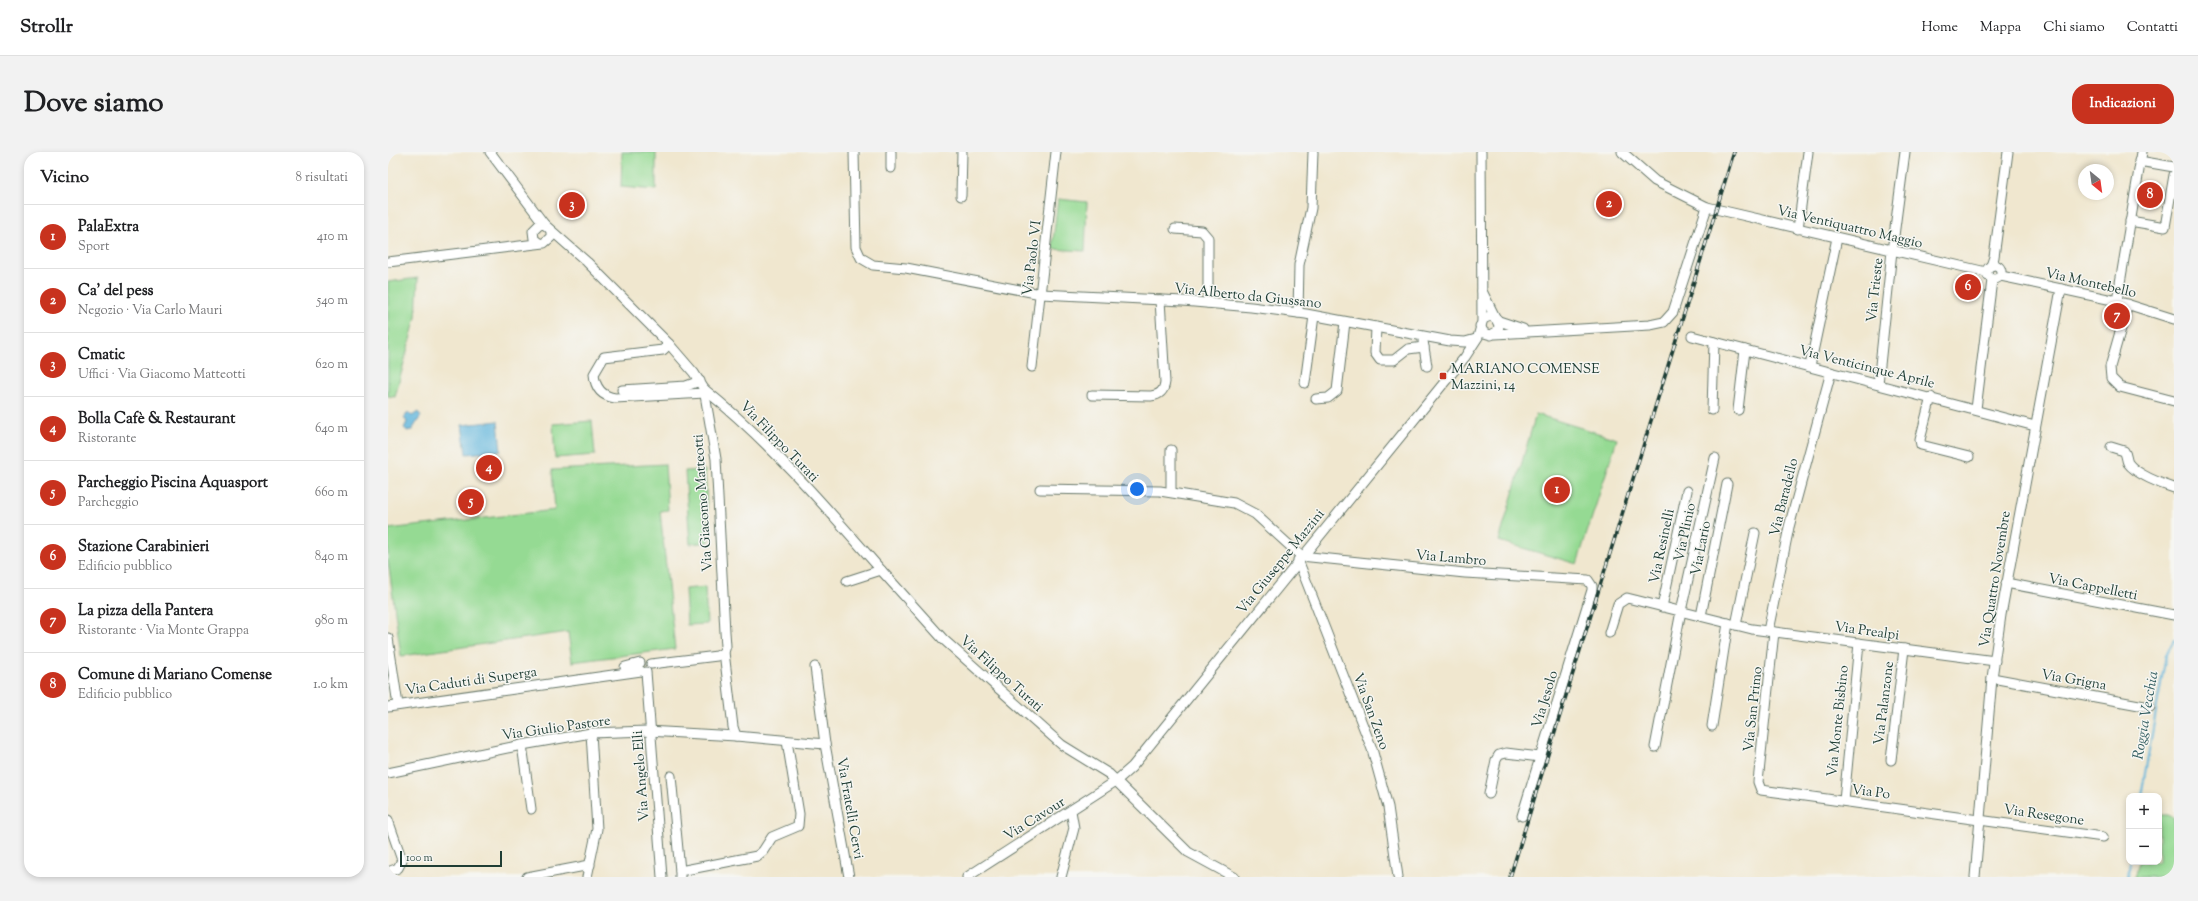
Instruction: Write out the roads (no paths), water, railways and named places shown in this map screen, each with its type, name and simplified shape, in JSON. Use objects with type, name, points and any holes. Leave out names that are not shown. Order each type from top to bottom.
[{"type":"street","points":[[490,152],[548,228],[571,250],[587,262],[669,344],[703,388]]},
{"type":"street","name":"Via Alberto da Giussano","points":[[854,152],[856,246],[863,260],[875,265],[906,268],[1041,294],[1208,303],[1298,313],[1450,340],[1465,342],[1476,339]]},
{"type":"street","points":[[891,152],[891,168]]},
{"type":"street","points":[[962,152],[962,196]]},
{"type":"street","name":"Via Paolo VI","points":[[1032,367],[1056,152]]},
{"type":"street","points":[[1298,313],[1300,258],[1311,208],[1314,152]]},
{"type":"street","points":[[1481,152],[1480,284],[1481,324],[1484,333],[1493,334],[1650,325],[1664,322],[1673,312],[1707,208]]},
{"type":"street","name":"Via Ventiquattro Maggio","points":[[1622,152],[1655,182],[1707,208],[1892,250],[1989,269]]},
{"type":"street","points":[[1798,229],[1808,152]]},
{"type":"street","name":"Via Trieste","points":[[1878,384],[1892,250],[1905,152]]},
{"type":"street","points":[[1992,280],[1988,277],[1989,269],[1994,257],[2008,152]]},
{"type":"street","points":[[2117,301],[2139,162],[2142,152]]},
{"type":"street","points":[[2139,162],[2174,168]]},
{"type":"street","points":[[2130,221],[2165,227],[2172,198],[2174,175]]},
{"type":"street","points":[[532,207],[534,239],[571,250]]},
{"type":"street","points":[[511,247],[533,231],[538,225],[548,228]]},
{"type":"street","points":[[388,262],[542,242],[550,237],[548,228]]},
{"type":"street","points":[[1175,229],[1202,230],[1207,234],[1210,243],[1208,303]]},
{"type":"street","points":[[1810,366],[1837,238]]},
{"type":"street","points":[[1989,269],[1996,265],[2000,268],[2001,276],[1992,280]]},
{"type":"street","name":"Via Montebello","points":[[2001,276],[2117,301],[2174,319]]},
{"type":"street","points":[[1976,409],[1992,280]]},
{"type":"street","points":[[1480,284],[1487,303],[1498,320],[1499,329],[1493,334]]},
{"type":"street","name":"Via Quattro Novembre","points":[[1975,877],[1992,678],[2006,583],[2061,289]]},
{"type":"street","points":[[1092,395],[1151,396],[1159,394],[1163,390],[1165,384],[1160,300]]},
{"type":"street","points":[[2128,304],[2110,367],[2111,378],[2120,387],[2174,401]]},
{"type":"street","points":[[1305,383],[1314,316]]},
{"type":"street","points":[[1481,324],[1490,316],[1530,331]]},
{"type":"street","points":[[1316,399],[1328,398],[1337,391],[1345,322]]},
{"type":"street","name":"Via Giuseppe Mazzini","points":[[1116,781],[1134,764],[1466,353],[1476,339],[1481,324]]},
{"type":"street","points":[[1376,328],[1375,352],[1380,360],[1394,360],[1408,350],[1424,347]]},
{"type":"street","name":"Via Giuseppe Mazzini","points":[[1466,353],[1493,334]]},
{"type":"street","points":[[1422,336],[1427,366]]},
{"type":"street","name":"Via Venticinque Aprile","points":[[1692,336],[1931,397],[2035,426]]},
{"type":"street","points":[[1450,340],[1457,344],[1466,353]]},
{"type":"street","points":[[1712,410],[1714,342]]},
{"type":"street","points":[[669,344],[663,350],[604,357],[594,374],[600,391],[608,397],[615,398],[703,388]]},
{"type":"street","points":[[1738,410],[1745,350]]},
{"type":"street","name":"Via Baradello","points":[[1771,631],[1789,527],[1831,372]]},
{"type":"street","points":[[622,390],[686,386],[703,388]]},
{"type":"street","name":"Via Filippo Turati","points":[[703,388],[725,404],[785,464],[924,620],[950,646],[1062,745],[1102,768],[1186,850],[1234,877]]},
{"type":"street","name":"Via Giacomo Matteotti","points":[[703,388],[716,459],[726,646],[724,652],[733,727],[736,736]]},
{"type":"street","points":[[1931,397],[1920,440],[1921,445],[1968,458]]},
{"type":"street","points":[[2111,448],[2124,451],[2128,463],[2157,482],[2174,488]]},
{"type":"street","points":[[1170,492],[1171,450]]},
{"type":"street","name":"Via Plinio","points":[[1681,611],[1715,458]]},
{"type":"street","name":"Via Lario","points":[[1701,616],[1727,484]]},
{"type":"street","points":[[1040,489],[1170,492],[1225,501],[1243,506],[1255,514],[1300,558]]},
{"type":"street","name":"Via Resinelli","points":[[1662,606],[1687,491]]},
{"type":"street","points":[[1712,726],[1732,624],[1755,533]]},
{"type":"street","name":"Via Lambro","points":[[1300,558],[1472,574],[1586,580],[1591,583],[1592,590]]},
{"type":"street","name":"Via San Zeno","points":[[1300,558],[1356,704],[1374,756],[1388,807],[1398,877]]},
{"type":"street","points":[[847,581],[881,570]]},
{"type":"street","name":"Via Cappelletti","points":[[2006,583],[2174,615]]},
{"type":"street","name":"Via Jesolo","points":[[1522,816],[1592,590]]},
{"type":"street","name":"Via Prealpi","points":[[1609,633],[1618,604],[1622,599],[1629,598],[1732,624],[1771,631],[1995,660]]},
{"type":"street","points":[[1655,747],[1681,611]]},
{"type":"street","name":"Via San Primo","points":[[1760,789],[1758,782],[1771,631]]},
{"type":"street","points":[[388,638],[398,705]]},
{"type":"street","name":"Via Monte Bisbino","points":[[1844,801],[1859,643]]},
{"type":"street","name":"Via Palanzone","points":[[1891,760],[1904,649]]},
{"type":"street","name":"Via Caduti di Superga","points":[[388,707],[717,656],[724,652]]},
{"type":"street","name":"Via Fratelli Cervi","points":[[814,666],[825,744],[849,877]]},
{"type":"street","name":"Via Angelo Elli","points":[[645,667],[662,877]]},
{"type":"street","name":"Via Grigna","points":[[1992,678],[2150,707]]},
{"type":"street","name":"Via Giulio Pastore","points":[[388,773],[522,745],[591,733],[651,732],[736,736],[787,742],[825,744]]},
{"type":"street","points":[[587,877],[597,829],[591,733]]},
{"type":"street","points":[[672,776],[680,874],[751,859],[763,851],[772,837],[798,826],[799,814],[787,742]]},
{"type":"street","points":[[522,745],[531,809]]},
{"type":"street","points":[[1489,794],[1496,760],[1499,755],[1506,753],[1540,757]]},
{"type":"street","name":"Via Cavour","points":[[967,877],[1116,781]]},
{"type":"street","name":"Via Po","points":[[1760,789],[1766,792],[1980,819]]},
{"type":"street","points":[[1061,877],[1074,828],[1071,811]]},
{"type":"street","name":"Via Resegone","points":[[1980,819],[2103,837]]},
{"type":"street","points":[[388,820],[402,860],[398,868],[388,872]]},
{"type":"street","points":[[527,877],[590,865]]},
{"type":"water","points":[[408,412],[412,416],[418,412],[421,416],[412,430],[407,431],[404,428],[407,422],[404,418]]},
{"type":"water","points":[[498,421],[501,451],[466,454],[462,425]]},
{"type":"waterway","name":"Roggia Vecchia","points":[[2142,793],[2166,655],[2174,640]]},
{"type":"waterway","name":"Roggia Vecchia","points":[[2128,877],[2130,865]]},
{"type":"railway","points":[[1510,877],[1734,152]]},
{"type":"place","name":"Comune di Mariano Comense","points":[[2150,195]]},
{"type":"place","name":"Ca' del pess","points":[[1609,204]]},
{"type":"place","name":"Cmatic","points":[[572,205]]},
{"type":"place","name":"Stazione Carabinieri","points":[[1968,287]]},
{"type":"place","name":"La pizza della Pantera","points":[[2117,316]]},
{"type":"place","name":"MARIANO COMENSE Mazzini, 14","points":[[1443,376]]},
{"type":"place","name":"Bolla Cafè & Restaurant","points":[[489,468]]},
{"type":"place","name":"PalaExtra","points":[[1557,490]]},
{"type":"place","name":"Parcheggio Piscina Aquasport","points":[[471,502]]}]
